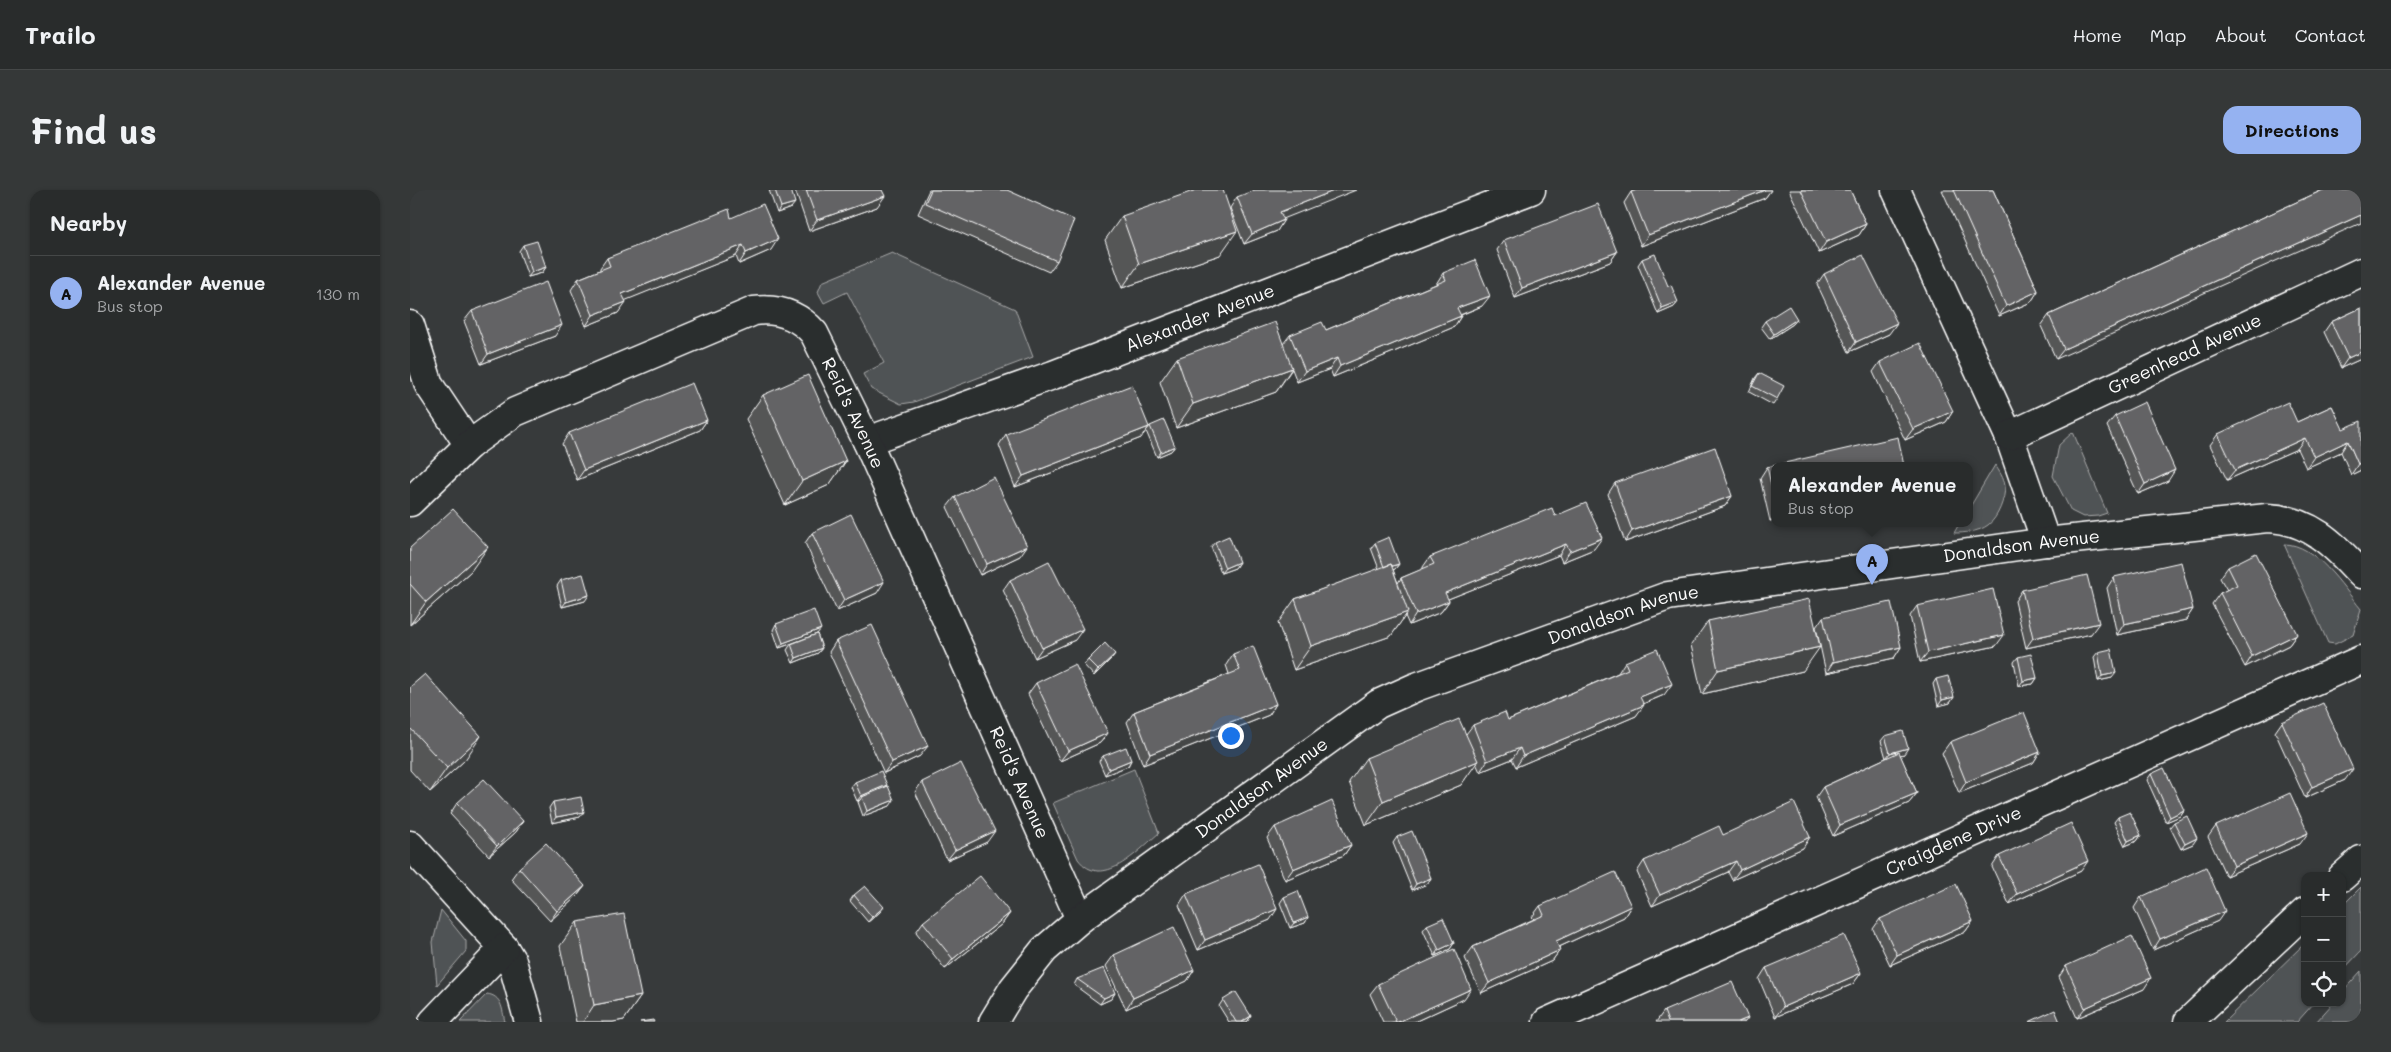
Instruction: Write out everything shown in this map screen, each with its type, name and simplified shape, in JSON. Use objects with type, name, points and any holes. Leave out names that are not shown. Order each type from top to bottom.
[{"type":"street","name":"Alexander Avenue","points":[[867,441],[1053,375],[1531,190]]},
{"type":"street","points":[[1896,190],[2009,436],[2046,542]]},
{"type":"street","name":"Greenhead Avenue","points":[[2009,436],[2361,272]]},
{"type":"street","name":"Reid's Avenue","points":[[410,502],[469,445],[515,412],[754,311],[775,311],[804,321],[814,333],[867,441],[1080,919]]},
{"type":"street","points":[[410,325],[430,385],[469,445]]},
{"type":"street","name":"Donaldson Avenue","points":[[993,1022],[1013,989],[1044,950],[1080,919],[1378,704],[1416,687],[1668,596],[2046,542],[2267,518],[2283,518],[2299,522],[2324,536],[2361,574]]},
{"type":"street","name":"Craigdene Drive","points":[[1548,1022],[2361,660]]},
{"type":"street","points":[[410,844],[504,948],[512,961],[529,1022]]},
{"type":"street","points":[[2346,873],[2361,860]]},
{"type":"street","points":[[2188,1022],[2301,916]]},
{"type":"street","points":[[434,1022],[504,948]]},
{"type":"shaded area","points":[[892,253],[1015,309],[1033,357],[914,402],[901,404],[871,389],[863,374],[884,363],[847,292],[824,303],[818,292],[822,282]]},
{"type":"shaded area","points":[[2073,432],[2107,513],[2083,517],[2071,511],[2053,476],[2059,445]]},
{"type":"shaded area","points":[[1995,465],[2005,486],[1998,513],[1992,522],[1980,529],[1971,532],[1954,533],[1957,527],[1973,527],[1973,502]]},
{"type":"shaded area","points":[[2284,544],[2296,546],[2307,551],[2317,559],[2337,578],[2361,609],[2353,635],[2335,644],[2328,643]]},
{"type":"shaded area","points":[[1134,769],[1159,833],[1120,865],[1109,870],[1098,871],[1088,868],[1078,859],[1053,803]]},
{"type":"shaded area","points":[[2361,887],[2361,951],[2346,967],[2346,917],[2346,902]]},
{"type":"shaded area","points":[[441,910],[466,941],[466,951],[437,985],[433,942]]},
{"type":"shaded area","points":[[2301,947],[2301,1007],[2310,1007],[2297,1022],[2224,1022]]},
{"type":"shaded area","points":[[2361,971],[2361,1022],[2316,1022],[2329,1007],[2346,1007],[2346,988]]},
{"type":"shaded area","points":[[487,994],[496,997],[498,1000],[505,1022],[460,1022]]},
{"type":"building","points":[[775,190],[791,190],[795,203],[781,207]]},
{"type":"building","points":[[806,190],[882,190],[885,196],[817,220]]},
{"type":"building","points":[[931,190],[1007,190],[1074,220],[1057,261],[925,203]]},
{"type":"building","points":[[1196,190],[1223,190],[1237,231],[1139,264],[1122,216]]},
{"type":"building","points":[[1255,190],[1336,190],[1280,212],[1284,220],[1252,234],[1237,197]]},
{"type":"building","points":[[1637,190],[1765,190],[1648,235],[1631,192]]},
{"type":"building","points":[[1801,190],[1850,190],[1866,224],[1826,242]]},
{"type":"building","points":[[1954,190],[1993,190],[2038,291],[2006,306]]},
{"type":"building","points":[[2323,190],[2361,190],[2361,215],[2064,349],[2049,315]]},
{"type":"building","points":[[763,204],[778,239],[746,253],[743,245],[622,294],[626,302],[593,315],[578,279],[610,266],[607,258],[729,209],[731,218]]},
{"type":"building","points":[[1598,204],[1617,252],[1522,288],[1504,240]]},
{"type":"building","points":[[537,241],[546,267],[532,272],[523,245]]},
{"type":"building","points":[[1655,254],[1668,286],[1671,285],[1678,302],[1662,308],[1642,259]]},
{"type":"building","points":[[1863,255],[1897,323],[1856,342],[1824,274]]},
{"type":"building","points":[[1475,260],[1490,296],[1457,308],[1461,316],[1340,366],[1337,358],[1305,371],[1290,335],[1322,322],[1326,330],[1446,280],[1443,273]]},
{"type":"building","points":[[546,282],[562,325],[488,354],[472,311]]},
{"type":"building","points":[[1789,306],[1797,319],[1774,334],[1765,321]]},
{"type":"building","points":[[2361,308],[2361,352],[2348,358],[2331,322]]},
{"type":"building","points":[[1275,322],[1292,368],[1193,404],[1177,358]]},
{"type":"building","points":[[1920,343],[1953,411],[1913,429],[1880,362]]},
{"type":"building","points":[[1759,373],[1784,386],[1777,399],[1752,386]]},
{"type":"building","points":[[808,375],[846,461],[802,481],[763,395]]},
{"type":"building","points":[[692,383],[707,420],[584,470],[569,433]]},
{"type":"building","points":[[1132,385],[1149,427],[1023,476],[1006,434]]},
{"type":"building","points":[[2145,402],[2175,470],[2145,484],[2115,416]]},
{"type":"building","points":[[2288,402],[2297,422],[2332,406],[2343,429],[2361,421],[2361,463],[2358,464],[2348,441],[2314,457],[2305,438],[2235,470],[2218,434]]},
{"type":"building","points":[[1164,420],[1175,446],[1161,452],[1150,426]]},
{"type":"building","points":[[1898,437],[1903,462],[1789,462]]},
{"type":"building","points":[[1715,447],[1732,496],[1632,531],[1615,483]]},
{"type":"building","points":[[1771,466],[1771,485],[1767,467]]},
{"type":"building","points":[[994,477],[1027,546],[987,564],[955,497]]},
{"type":"building","points":[[1586,503],[1602,538],[1570,551],[1566,544],[1445,593],[1449,601],[1416,614],[1401,578],[1434,564],[1430,557],[1552,508],[1555,516]]},
{"type":"building","points":[[453,509],[488,547],[426,602],[410,584],[410,548]]},
{"type":"building","points":[[851,514],[884,582],[844,600],[812,533]]},
{"type":"building","points":[[1229,536],[1239,562],[1225,568],[1215,542]]},
{"type":"building","points":[[1389,537],[1399,564],[1392,566],[1391,564],[1384,567],[1375,543]]},
{"type":"building","points":[[2256,553],[2297,634],[2252,656],[2220,593],[2237,585],[2228,567]]},
{"type":"building","points":[[1049,561],[1083,629],[1042,648],[1010,580]]},
{"type":"building","points":[[2181,562],[2193,609],[2124,624],[2114,577]]},
{"type":"building","points":[[1391,564],[1408,612],[1311,646],[1295,599]]},
{"type":"building","points":[[583,574],[589,595],[566,602],[561,580]]},
{"type":"building","points":[[2087,575],[2099,623],[2033,638],[2022,590]]},
{"type":"building","points":[[1993,589],[2004,635],[1928,652],[1917,606]]},
{"type":"building","points":[[1809,599],[1820,647],[1718,670],[1708,621]]},
{"type":"building","points":[[1891,602],[1901,647],[1833,662],[1823,617]]},
{"type":"building","points":[[814,610],[821,629],[783,643],[776,624]]},
{"type":"building","points":[[872,625],[928,746],[892,762],[836,641]]},
{"type":"building","points":[[817,634],[822,648],[796,658],[791,644]]},
{"type":"building","points":[[1105,643],[1115,654],[1098,670],[1088,660]]},
{"type":"building","points":[[1253,646],[1276,704],[1150,754],[1134,712],[1240,670],[1233,654]]},
{"type":"building","points":[[1657,649],[1672,684],[1640,697],[1644,705],[1523,756],[1520,748],[1487,761],[1473,725],[1505,712],[1508,720],[1628,669],[1625,662]]},
{"type":"building","points":[[2111,649],[2116,673],[2102,676],[2098,652]]},
{"type":"building","points":[[2031,654],[2037,678],[2023,681],[2018,657]]},
{"type":"building","points":[[1075,664],[1108,733],[1068,751],[1036,683]]},
{"type":"building","points":[[425,674],[481,736],[447,768],[410,728],[410,687]]},
{"type":"building","points":[[1948,676],[1954,697],[1942,700],[1936,679]]},
{"type":"building","points":[[2323,703],[2353,769],[2312,787],[2282,722]]},
{"type":"building","points":[[2024,712],[2040,752],[1966,782],[1950,742]]},
{"type":"building","points":[[1459,719],[1478,761],[1383,801],[1366,758]]},
{"type":"building","points":[[1903,731],[1908,748],[1890,753],[1885,736]]},
{"type":"building","points":[[1126,747],[1131,760],[1109,769],[1103,756]]},
{"type":"building","points":[[1899,752],[1917,793],[1840,825],[1823,787]]},
{"type":"building","points":[[961,763],[995,831],[955,850],[922,782]]},
{"type":"building","points":[[2164,768],[2184,810],[2170,817],[2151,774]]},
{"type":"building","points":[[881,771],[887,785],[861,796],[855,782]]},
{"type":"building","points":[[484,779],[523,821],[497,846],[457,803]]},
{"type":"building","points":[[888,786],[894,800],[867,811],[862,797]]},
{"type":"building","points":[[2290,793],[2308,833],[2234,866],[2216,826]]},
{"type":"building","points":[[581,797],[584,812],[556,817],[553,802]]},
{"type":"building","points":[[1332,801],[1351,845],[1293,869],[1275,827]]},
{"type":"building","points":[[1794,802],[1810,837],[1740,870],[1736,861],[1660,895],[1644,861],[1719,826],[1723,835]]},
{"type":"building","points":[[2130,812],[2141,835],[2128,841],[2118,817]]},
{"type":"building","points":[[2187,816],[2197,838],[2185,844],[2174,822]]},
{"type":"building","points":[[2071,823],[2088,861],[2017,894],[1999,856]]},
{"type":"building","points":[[1412,831],[1431,878],[1416,884],[1397,837]]},
{"type":"building","points":[[546,843],[585,886],[557,911],[519,868]]},
{"type":"building","points":[[1258,864],[1277,909],[1205,940],[1186,894]]},
{"type":"building","points":[[2206,867],[2225,911],[2160,939],[2141,897]]},
{"type":"building","points":[[1615,872],[1631,906],[1556,941],[1560,950],[1489,983],[1473,947],[1544,915],[1540,906]]},
{"type":"building","points":[[980,876],[1010,913],[953,959],[923,922]]},
{"type":"building","points":[[1956,884],[1973,921],[1897,955],[1880,919]]},
{"type":"building","points":[[865,886],[884,907],[872,917],[854,895]]},
{"type":"building","points":[[1298,891],[1308,917],[1294,923],[1284,897]]},
{"type":"building","points":[[624,914],[641,996],[594,1005],[577,922]]},
{"type":"building","points":[[1443,918],[1454,943],[1439,950],[1427,925]]},
{"type":"building","points":[[1174,927],[1194,970],[1133,998],[1114,955]]},
{"type":"building","points":[[1844,935],[1861,973],[1783,1007],[1766,968]]},
{"type":"building","points":[[2132,936],[2151,978],[2085,1008],[2066,966]]},
{"type":"building","points":[[1454,949],[1471,989],[1396,1022],[1378,984]]},
{"type":"building","points":[[1104,968],[1115,993],[1104,998],[1077,979]]},
{"type":"building","points":[[1732,982],[1748,1018],[1738,1022],[1668,1022],[1664,1011]]},
{"type":"building","points":[[1236,992],[1251,1016],[1242,1022],[1236,1022],[1223,1000]]},
{"type":"building","points":[[2055,1010],[2060,1022],[2029,1022]]},
{"type":"place","name":"Alexander Avenue","points":[[1872,585]]}]
